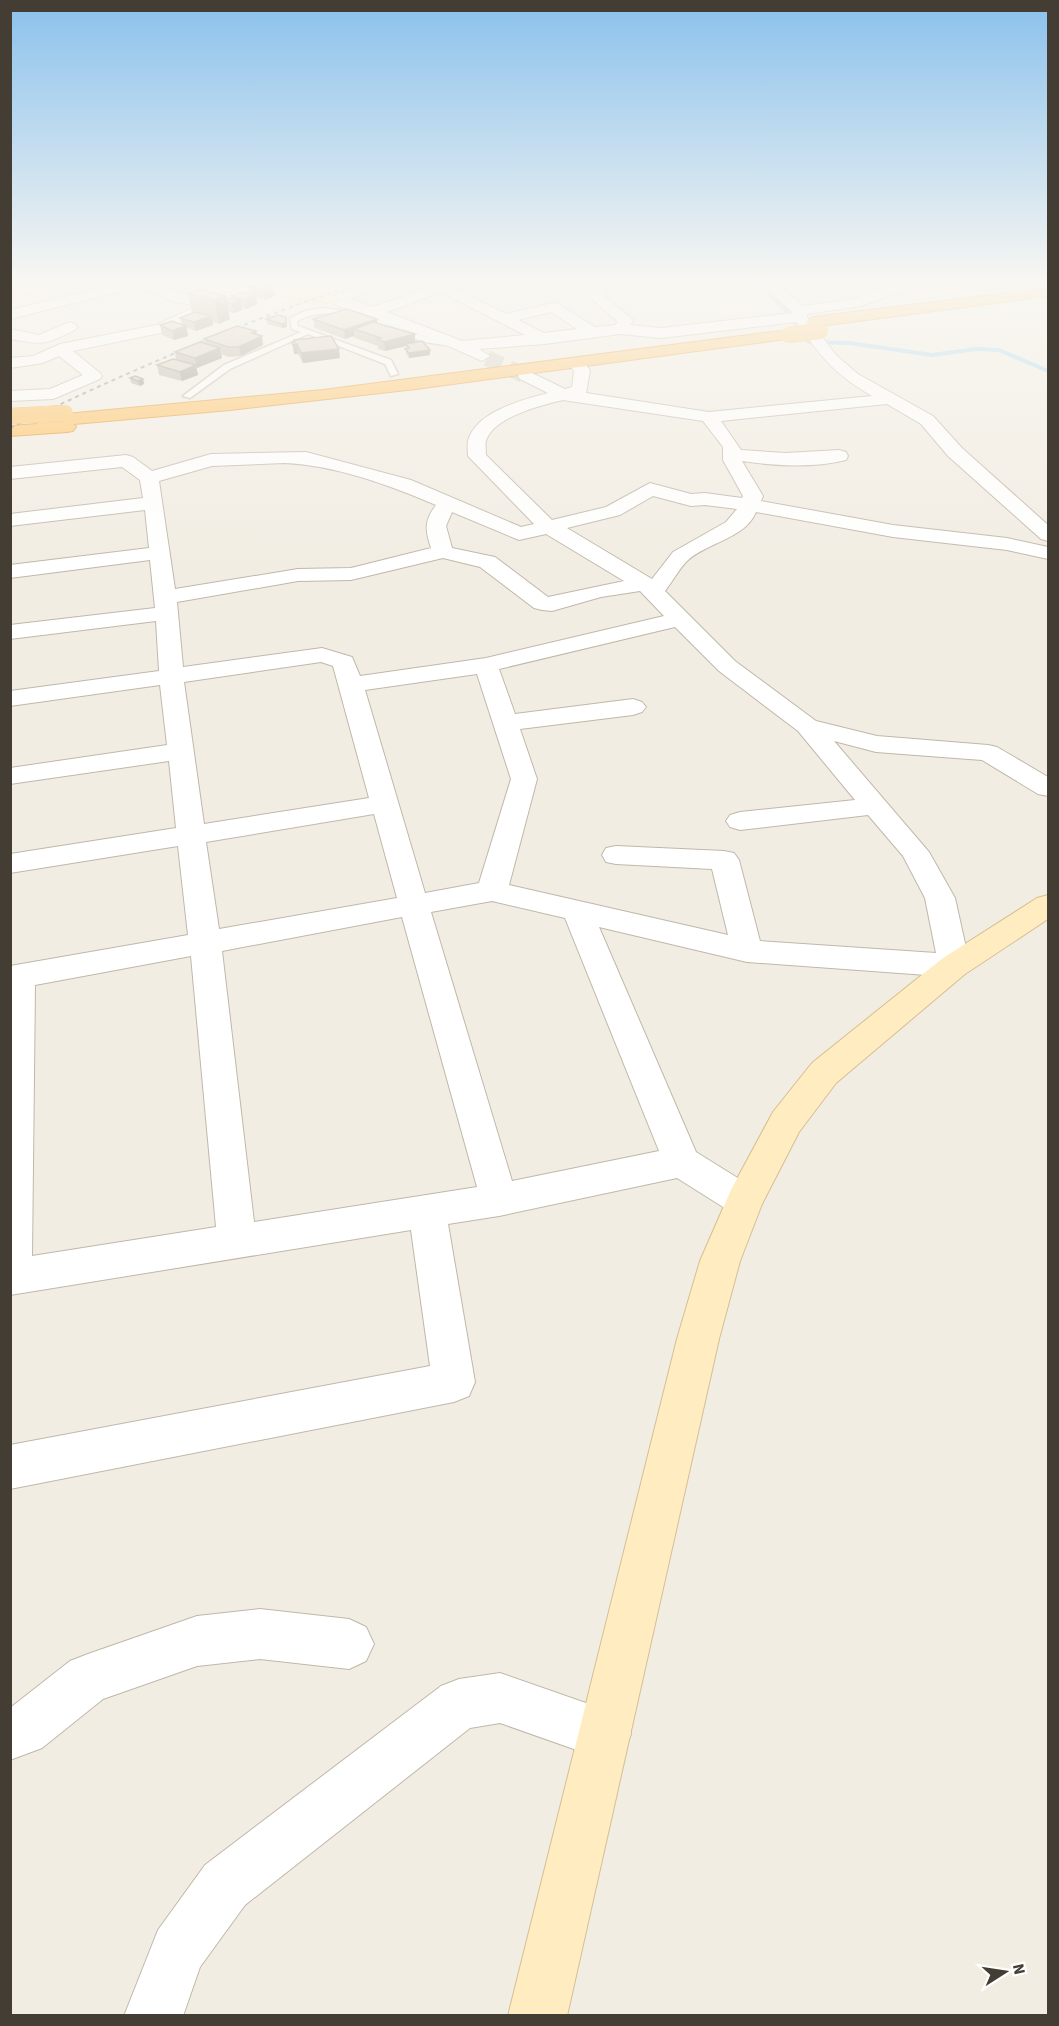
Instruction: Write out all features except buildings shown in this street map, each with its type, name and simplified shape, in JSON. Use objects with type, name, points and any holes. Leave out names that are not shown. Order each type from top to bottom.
[{"type":"highway","points":[[10,416],[370,377]]},
{"type":"highway","points":[[19,408],[72,408],[221,399],[434,377]]},
{"type":"highway","points":[[15,428],[44,421],[221,407],[440,377]]},
{"type":"highway","points":[[15,428],[224,414],[429,387],[452,377]]},
{"type":"street","points":[[10,396],[53,394],[93,377]]},
{"type":"street","points":[[527,377],[564,395],[709,417],[890,399]]},
{"type":"street","points":[[581,377],[580,390],[512,410],[484,427],[474,446],[477,456],[547,526],[564,534],[649,587],[727,666],[807,726],[915,852],[940,897],[954,966]]},
{"type":"street","points":[[851,377],[927,420],[955,452],[1048,539]]},
{"type":"street","points":[[10,632],[166,605],[298,575],[351,574],[443,552],[487,562],[542,603],[552,604],[599,591],[649,587],[680,556],[744,518],[753,496],[737,471],[732,447],[709,417]]},
{"type":"street","points":[[732,454],[778,459],[839,456]]},
{"type":"street","points":[[10,520],[152,491],[211,460],[239,457],[306,458],[404,484],[519,534],[613,511],[650,489],[691,500],[705,499],[786,510],[893,531],[1007,544],[1048,539]]},
{"type":"street","points":[[10,473],[126,461],[152,491],[166,605],[171,675],[205,943],[237,1242]]},
{"type":"street","points":[[443,552],[435,524],[437,515],[449,503]]},
{"type":"street","points":[[10,572],[158,553]]},
{"type":"street","points":[[352,685],[486,665],[682,619]]},
{"type":"street","points":[[10,699],[322,655],[344,662],[416,903],[500,1200]]},
{"type":"street","points":[[486,665],[524,779],[492,891]]},
{"type":"street","points":[[505,723],[633,707]]},
{"type":"street","points":[[807,726],[876,744],[988,753],[1048,789]]},
{"type":"street","points":[[10,776],[181,751]]},
{"type":"street","points":[[10,864],[385,804]]},
{"type":"street","points":[[740,821],[875,806]]},
{"type":"street","points":[[616,855],[724,860],[747,951]]},
{"type":"street","points":[[682,1162],[500,1200],[11,1277],[15,977],[492,891],[747,951],[954,966]]},
{"type":"street","points":[[537,2016],[698,1339],[720,1261],[744,1202],[786,1122],[824,1073],[954,966],[1048,905]]},
{"type":"street","points":[[577,911],[682,1162],[744,1202]]},
{"type":"street","points":[[10,1467],[454,1382],[427,1211]]},
{"type":"street","points":[[10,1734],[24,1730],[88,1679],[197,1641],[260,1634],[349,1644]]},
{"type":"street","points":[[153,2016],[178,1950],[225,1885],[459,1704],[500,1698],[605,1734]]},
{"type":"lane","points":[[187,396],[214,377]]},
{"type":"railway","points":[[10,428],[123,377]]}]
